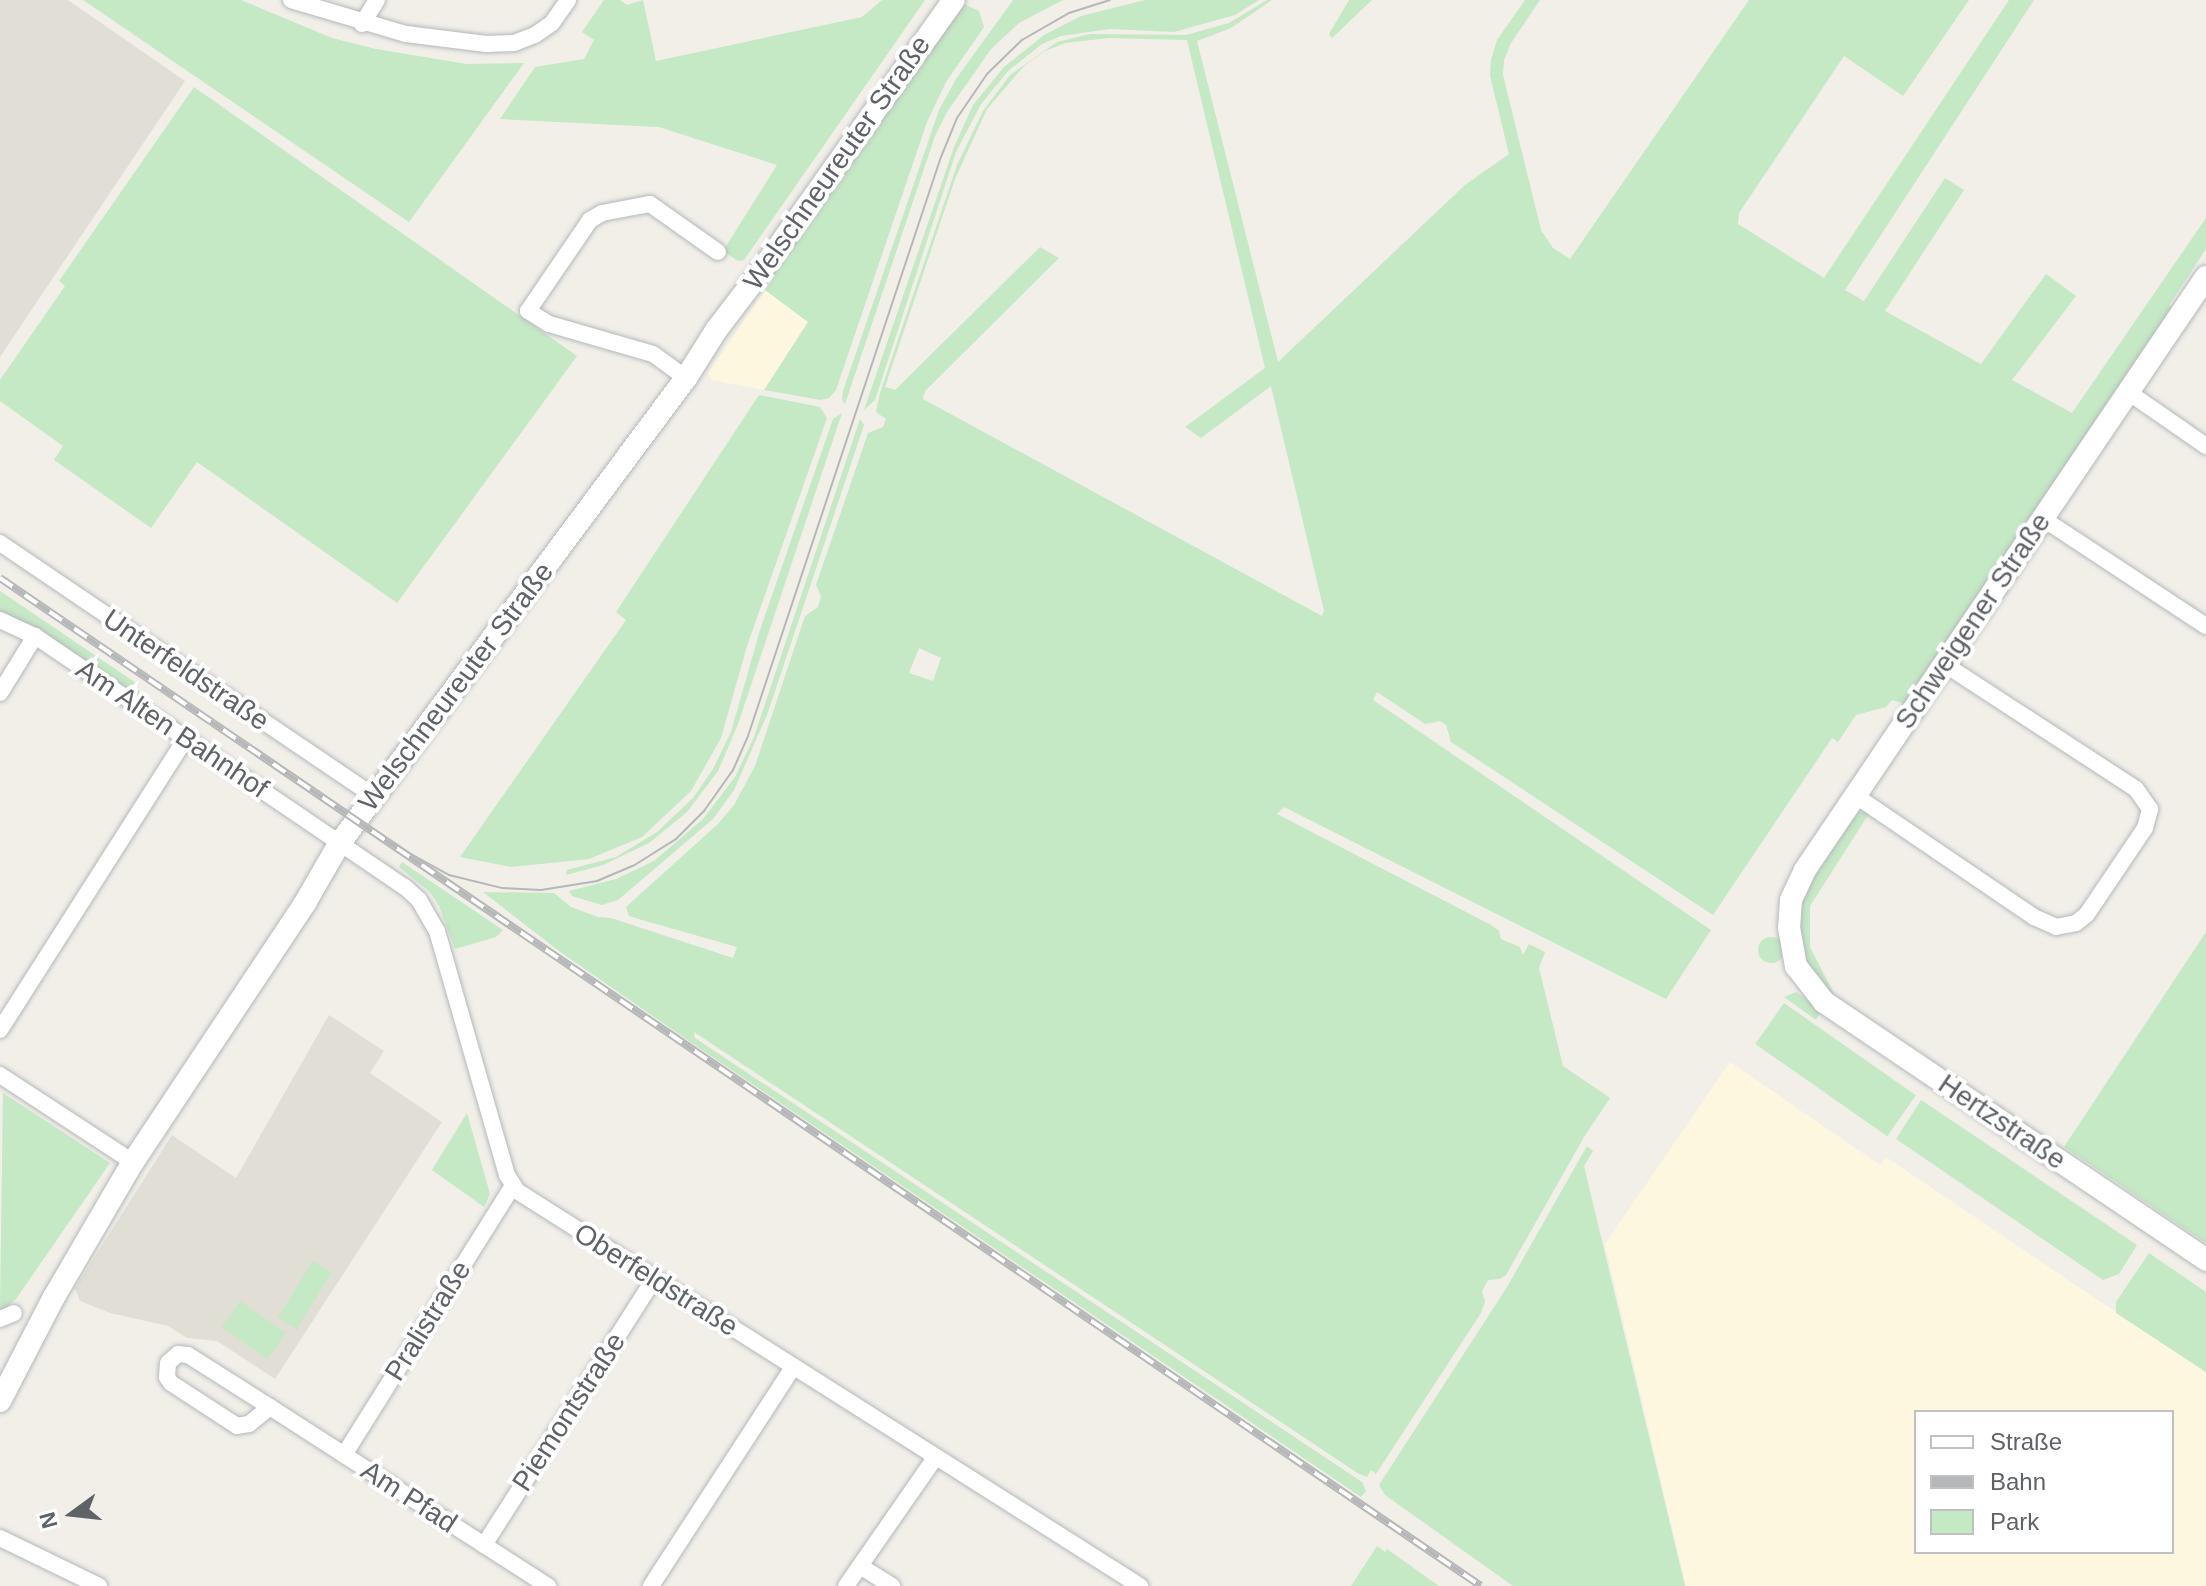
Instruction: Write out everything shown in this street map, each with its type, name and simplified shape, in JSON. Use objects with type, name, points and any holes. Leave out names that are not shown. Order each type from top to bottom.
[{"type":"main road","name":"Welschneureuter Straße","points":[[0,1401],[54,1297],[133,1162],[305,903],[339,844],[686,378],[717,329],[954,0]]},
{"type":"main road","name":"Schweigener Straße","points":[[1803,979],[1789,939],[1791,900],[1805,870],[2206,277]]},
{"type":"main road","name":"Hertzstraße","points":[[1803,979],[1815,995],[1838,1014],[2206,1260]]},
{"type":"street","points":[[291,0],[362,24],[448,41],[514,43],[544,30],[568,0]]},
{"type":"street","points":[[362,24],[377,0]]},
{"type":"street","points":[[686,378],[653,354],[549,324],[528,311],[590,220],[602,213],[650,204],[718,252]]},
{"type":"street","points":[[2128,392],[2206,446]]},
{"type":"street","points":[[2042,518],[2206,626]]},
{"type":"street","name":"Unterfeldstraße","points":[[0,543],[373,796]]},
{"type":"street","name":"Am Alten Bahnhof","points":[[0,620],[35,636],[339,844]]},
{"type":"street","points":[[0,693],[35,636]]},
{"type":"street","points":[[1856,796],[2034,917],[2056,927],[2076,923],[2087,914],[2145,828],[2150,809],[2136,789],[1943,663]]},
{"type":"street","points":[[0,1030],[186,738]]},
{"type":"street","points":[[339,844],[405,887],[426,910],[437,931],[512,1187]]},
{"type":"street","points":[[0,1075],[133,1162]]},
{"type":"street","name":"Oberfeldstraße","points":[[512,1187],[1140,1586]]},
{"type":"street","name":"Pralistraße","points":[[344,1455],[512,1187]]},
{"type":"street","name":"Piemontstraße","points":[[484,1545],[654,1279]]},
{"type":"street","name":"Am Pfad","points":[[270,1407],[249,1424],[237,1426],[171,1383],[167,1377],[168,1363],[178,1354],[188,1355],[270,1407],[548,1586]]},
{"type":"street","points":[[651,1586],[793,1367]]},
{"type":"street","points":[[846,1586],[935,1458]]},
{"type":"street","points":[[0,1538],[99,1586]]},
{"type":"street","points":[[860,1566],[892,1586]]},
{"type":"shaded area","points":[[0,0],[68,0],[185,81],[0,357]]},
{"type":"shaded area","points":[[765,290],[808,322],[798,337],[800,339],[764,390],[712,380],[708,373]]},
{"type":"shaded area","points":[[329,1015],[384,1051],[370,1073],[442,1122],[275,1379],[217,1341],[187,1338],[168,1326],[110,1313],[80,1301],[75,1288],[172,1135],[236,1178]]},
{"type":"shaded area","points":[[1730,1062],[1880,1165],[1886,1157],[2206,1373],[2206,1586],[1686,1586],[1605,1244]]},
{"type":"green space","points":[[83,0],[241,0],[332,38],[376,49],[467,64],[524,63],[409,222]]},
{"type":"green space","points":[[604,0],[620,0],[627,5],[643,0],[656,61],[862,17],[882,0],[925,0],[744,260],[738,261],[723,251],[777,165],[659,127],[500,119],[535,67],[584,59],[594,40],[582,32]]},
{"type":"green space","points":[[1013,0],[1063,0],[1019,23],[991,49],[947,112],[935,136],[845,404],[843,391],[939,110],[956,79]]},
{"type":"green space","points":[[1145,0],[1259,0],[1235,15],[1174,32],[1109,29],[1061,36],[1042,44],[1008,71],[981,104],[956,152],[875,400],[864,410],[954,147],[973,105],[1004,67],[1044,35],[1081,16]]},
{"type":"green space","points":[[1272,0],[1231,28],[1197,41],[1278,362],[1465,185],[1509,154],[1490,76],[1491,60],[1497,40],[1525,0],[1540,0],[1511,43],[1504,60],[1503,75],[1541,230],[1553,248],[1570,259],[1749,0],[1969,0],[1903,96],[1844,56],[1739,213],[1738,224],[1824,278],[2009,0],[2034,0],[1845,290],[1864,301],[1945,178],[1964,190],[1885,311],[1981,364],[2046,274],[2076,296],[2012,380],[2072,413],[2206,218],[2206,249],[2169,305],[2174,308],[1906,704],[1892,700],[1886,707],[1856,715],[1838,742],[1832,738],[1713,915],[1451,742],[1446,725],[1440,721],[1425,724],[1377,692],[1373,700],[1711,930],[1666,999],[1284,807],[1277,814],[1491,925],[1499,931],[1501,939],[1520,947],[1523,955],[1529,944],[1545,952],[1539,968],[1563,1066],[1610,1098],[1584,1137],[1506,1275],[1488,1280],[1482,1291],[1485,1302],[1481,1313],[1376,1474],[1371,1470],[1367,1477],[1359,1474],[694,1032],[695,1038],[1362,1482],[1366,1491],[1361,1497],[683,1037],[559,951],[483,892],[554,893],[571,907],[598,917],[611,918],[733,958],[737,947],[629,916],[626,907],[718,824],[734,805],[755,766],[805,616],[818,607],[821,596],[816,585],[868,433],[883,427],[886,419],[876,412],[880,393],[957,165],[983,111],[1010,75],[1057,42],[1090,34],[1186,35],[1229,23]],"holes":[[[1109,38],[1187,40],[1265,368],[1185,427],[1201,438],[1271,386],[1324,611],[1322,616],[923,399],[925,391],[1059,258],[1040,247],[895,390],[885,387],[955,179],[987,109],[1024,66],[1045,51],[1065,43]],[[919,648],[941,658],[933,681],[909,673]]]},
{"type":"green space","points":[[1349,0],[1372,0],[1332,38],[1329,34]]},
{"type":"green space","points":[[964,4],[979,11],[984,27],[946,82],[927,122],[836,390],[829,398],[821,400],[764,390],[808,322],[765,290],[772,280],[769,277]]},
{"type":"green space","points":[[194,87],[577,356],[397,603],[197,462],[151,528],[54,460],[63,446],[0,401],[0,380],[65,286],[59,281]]},
{"type":"green space","points":[[759,395],[820,407],[827,418],[747,646],[721,738],[691,791],[642,837],[589,859],[511,867],[460,857],[626,620],[616,612]]},
{"type":"green space","points":[[842,413],[738,724],[718,771],[687,812],[649,843],[603,865],[566,875],[567,870],[616,857],[657,832],[693,798],[713,769],[731,732],[760,630],[833,419]]},
{"type":"green space","points":[[860,419],[864,425],[767,715],[734,790],[713,819],[618,900],[602,905],[572,896],[569,891],[616,879],[654,861],[703,819],[735,777],[754,737]]},
{"type":"green space","points":[[0,591],[136,683],[134,687],[141,692],[138,697],[0,613]]},
{"type":"green space","points":[[1870,812],[1810,906],[1810,947],[1836,998],[1818,985],[1799,952],[1800,894],[1851,814]]},
{"type":"green space","points":[[402,862],[503,930],[496,937],[455,949],[439,906],[430,892],[399,867]]},
{"type":"green space","points":[[2206,932],[2206,1243],[2064,1147]]},
{"type":"green space","points":[[1771,937],[1780,941],[1784,950],[1780,959],[1771,963],[1762,959],[1758,950],[1762,941]]},
{"type":"green space","points":[[1796,992],[1822,1010],[1816,1020],[1784,997]]},
{"type":"green space","points":[[1784,1003],[1916,1095],[1887,1136],[1755,1044]]},
{"type":"green space","points":[[3,1093],[110,1163],[16,1299],[0,1312]]},
{"type":"green space","points":[[1921,1100],[2137,1245],[2119,1274],[2103,1280],[1896,1139]]},
{"type":"green space","points":[[467,1113],[490,1194],[484,1207],[432,1170]]},
{"type":"green space","points":[[1587,1146],[1593,1151],[1584,1166],[1685,1586],[1513,1586],[1385,1495],[1379,1485],[1507,1287]]},
{"type":"green space","points":[[2149,1253],[2206,1292],[2206,1372],[2116,1313],[2116,1302]]},
{"type":"green space","points":[[313,1261],[332,1273],[297,1329],[278,1317]]},
{"type":"green space","points":[[240,1301],[286,1333],[268,1359],[222,1327]]},
{"type":"green space","points":[[1377,1546],[1385,1552],[1387,1549],[1439,1586],[1351,1586]]},
{"type":"tram line","points":[[376,835],[449,875],[502,888],[541,890],[597,881],[633,866],[676,839],[704,811],[733,770],[748,736],[941,157],[957,118],[987,74],[1022,40],[1069,13],[1110,0]]},
{"type":"railway","points":[[0,578],[1481,1586]]}]
